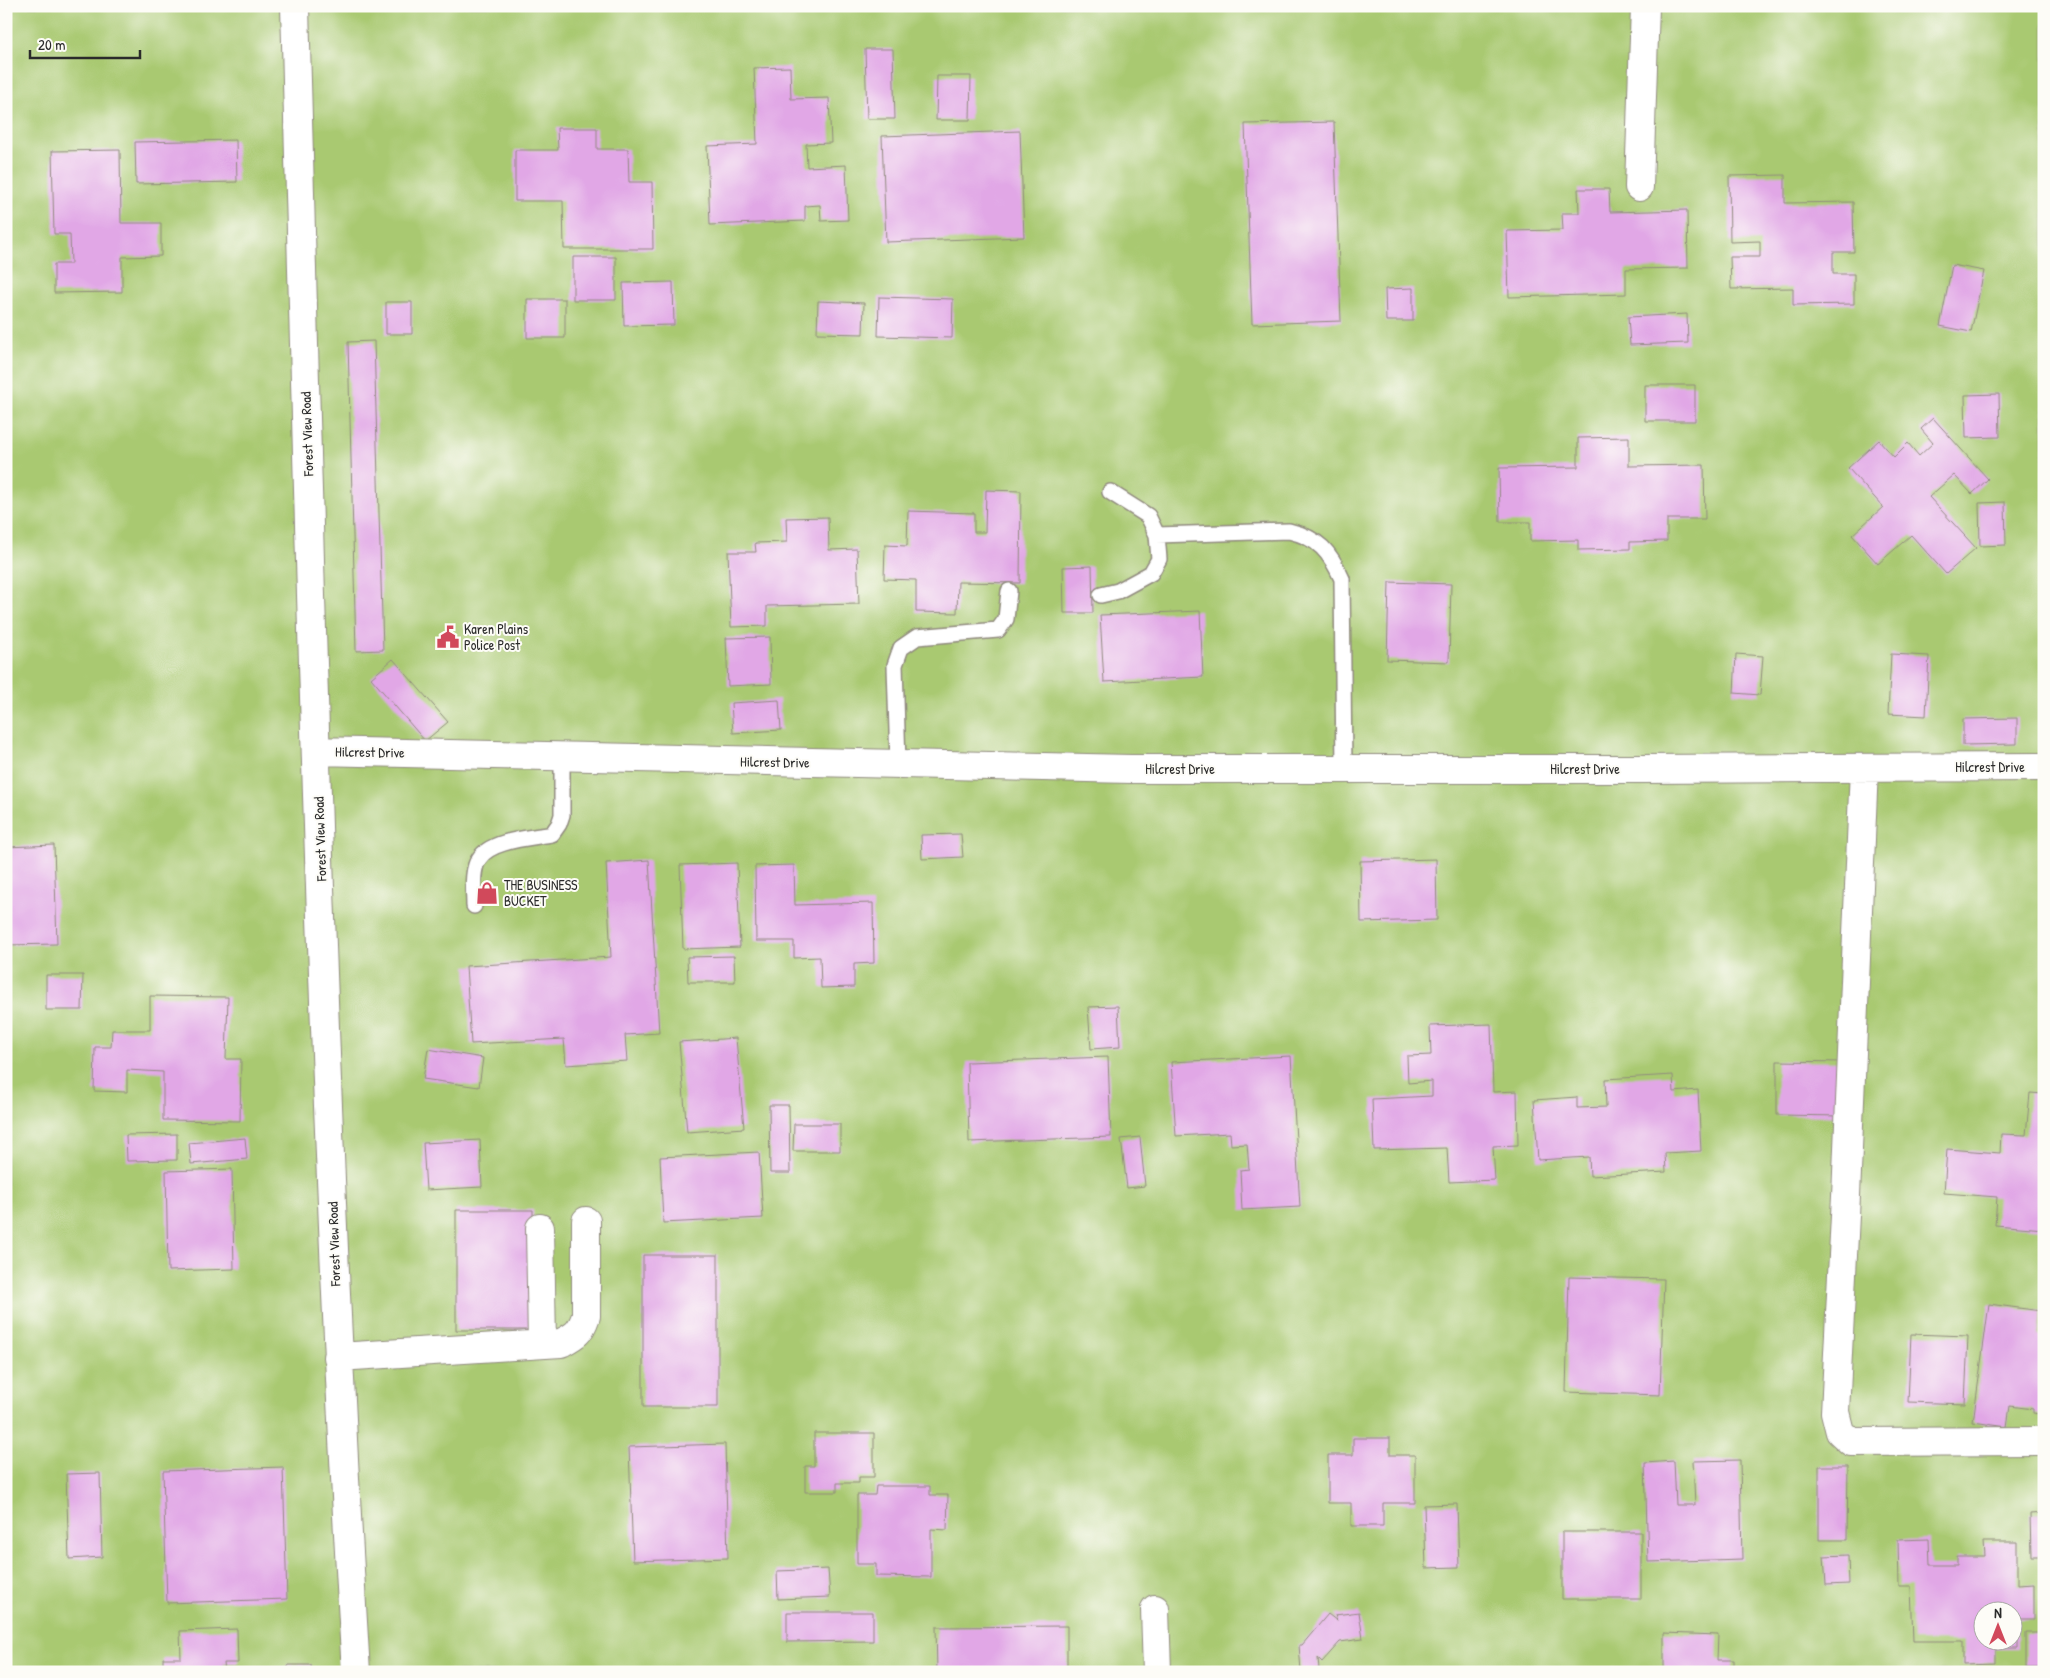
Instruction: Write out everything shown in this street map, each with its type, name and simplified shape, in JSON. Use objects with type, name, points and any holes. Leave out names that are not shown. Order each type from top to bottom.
[{"type":"street","name":"Forest View Road","points":[[295,6],[316,751],[338,1357],[356,1672]]},
{"type":"street","points":[[1639,187],[1645,6]]},
{"type":"street","name":"Hilcrest Drive","points":[[316,751],[1131,769],[2044,767]]},
{"type":"street","points":[[1864,768],[1835,1412],[1840,1432],[1851,1442],[2044,1441]]},
{"type":"street","points":[[338,1357],[560,1343],[575,1336],[582,1328],[586,1316],[586,1221]]},
{"type":"street","points":[[540,1228],[542,1344]]},
{"type":"street","points":[[1156,1609],[1157,1672]]},
{"type":"lane","points":[[1101,595],[1118,590],[1151,574],[1158,559],[1157,535],[1148,516],[1110,492]]},
{"type":"lane","points":[[1157,535],[1289,531],[1308,536],[1318,543],[1334,560],[1342,579],[1344,769]]},
{"type":"lane","points":[[898,764],[895,665],[902,648],[917,637],[998,630],[1006,619],[1009,591]]},
{"type":"lane","points":[[474,906],[475,873],[478,859],[488,848],[552,834],[559,824],[562,815],[562,757]]},
{"type":"green space","points":[[6,6],[2044,6],[2044,1672],[6,1672]]},
{"type":"building","points":[[865,49],[893,49],[895,119],[867,119]]},
{"type":"building","points":[[790,67],[791,99],[829,98],[831,143],[806,144],[807,167],[846,165],[848,220],[821,221],[820,205],[805,206],[805,221],[710,225],[707,146],[757,144],[754,68]]},
{"type":"building","points":[[937,76],[971,76],[970,120],[936,120]]},
{"type":"building","points":[[1334,122],[1341,321],[1252,324],[1245,124]]},
{"type":"building","points":[[557,128],[597,128],[597,149],[628,149],[629,182],[652,182],[653,249],[564,249],[563,201],[515,201],[515,150],[558,150]]},
{"type":"building","points":[[1020,131],[1024,237],[886,242],[882,136]]},
{"type":"building","points":[[236,140],[237,182],[136,184],[135,142]]},
{"type":"building","points":[[120,150],[121,223],[161,223],[161,256],[122,257],[122,292],[54,293],[54,264],[71,264],[70,234],[54,234],[52,151]]},
{"type":"building","points":[[1785,175],[1785,203],[1853,202],[1854,252],[1833,252],[1833,274],[1854,274],[1854,304],[1793,305],[1793,288],[1731,289],[1730,257],[1760,257],[1760,241],[1730,242],[1729,176]]},
{"type":"building","points":[[1578,189],[1609,189],[1610,212],[1687,210],[1688,268],[1626,269],[1626,294],[1509,297],[1507,231],[1563,230],[1562,213],[1579,213]]},
{"type":"building","points":[[573,257],[616,257],[616,300],[573,300]]},
{"type":"building","points":[[1952,265],[1984,271],[1971,332],[1940,326]]},
{"type":"building","points":[[673,282],[674,325],[624,326],[623,283]]},
{"type":"building","points":[[1413,288],[1413,321],[1386,321],[1385,289]]},
{"type":"building","points":[[879,297],[953,299],[952,338],[878,336]]},
{"type":"building","points":[[527,299],[565,299],[565,338],[527,338]]},
{"type":"building","points":[[818,301],[864,303],[863,334],[817,333]]},
{"type":"building","points":[[386,302],[412,302],[412,334],[386,334]]},
{"type":"building","points":[[1687,314],[1688,343],[1630,345],[1628,317]]},
{"type":"building","points":[[374,341],[383,650],[356,651],[348,342]]},
{"type":"building","points":[[1645,385],[1695,385],[1695,421],[1645,421]]},
{"type":"building","points":[[1999,394],[2000,437],[1966,438],[1965,395]]},
{"type":"building","points":[[1933,418],[1988,479],[1972,494],[1954,475],[1929,497],[1976,548],[1946,574],[1911,535],[1878,564],[1852,535],[1883,507],[1848,468],[1879,440],[1894,457],[1908,443],[1919,456],[1933,443],[1921,429]]},
{"type":"building","points":[[1629,437],[1629,466],[1704,465],[1705,519],[1667,519],[1667,541],[1630,542],[1630,549],[1578,550],[1578,540],[1530,541],[1530,522],[1500,522],[1499,468],[1578,467],[1578,438]]},
{"type":"building","points":[[986,490],[1021,491],[1020,583],[958,582],[957,613],[916,612],[916,580],[884,579],[885,545],[907,546],[908,511],[974,513],[974,532],[985,532]]},
{"type":"building","points":[[2005,502],[2006,545],[1980,546],[1979,503]]},
{"type":"building","points":[[828,517],[829,550],[857,549],[859,604],[767,606],[767,626],[731,627],[728,552],[756,552],[755,543],[787,542],[786,518]]},
{"type":"building","points":[[1092,566],[1093,613],[1064,613],[1063,567]]},
{"type":"building","points":[[1389,582],[1451,584],[1449,662],[1387,660]]},
{"type":"building","points":[[1200,611],[1203,677],[1104,682],[1100,615]]},
{"type":"building","points":[[770,637],[771,684],[728,686],[726,638]]},
{"type":"building","points":[[1736,654],[1763,656],[1760,695],[1734,693]]},
{"type":"building","points":[[1891,654],[1929,656],[1926,716],[1888,714]]},
{"type":"building","points":[[393,659],[448,722],[425,741],[371,678]]},
{"type":"building","points":[[779,700],[781,730],[733,733],[731,703]]},
{"type":"building","points":[[2017,718],[2017,744],[1963,745],[1963,719]]},
{"type":"building","points":[[961,834],[963,857],[922,859],[921,835]]},
{"type":"building","points":[[54,845],[57,944],[6,945],[6,847]]},
{"type":"building","points":[[1436,859],[1437,920],[1361,922],[1360,861]]},
{"type":"building","points":[[649,860],[659,1033],[625,1035],[627,1061],[566,1065],[564,1039],[471,1044],[466,966],[611,957],[606,863]]},
{"type":"building","points":[[737,863],[740,947],[683,949],[680,865]]},
{"type":"building","points":[[794,865],[795,905],[873,903],[874,963],[854,964],[854,987],[821,988],[820,957],[794,958],[794,941],[756,941],[755,866]]},
{"type":"building","points":[[734,956],[735,982],[688,982],[687,957]]},
{"type":"building","points":[[46,975],[83,975],[82,1010],[46,1010]]},
{"type":"building","points":[[150,996],[228,997],[226,1059],[241,1059],[240,1121],[163,1120],[163,1072],[127,1070],[127,1092],[94,1091],[95,1047],[111,1047],[112,1030],[150,1030]]},
{"type":"building","points":[[1118,1006],[1120,1047],[1091,1049],[1088,1007]]},
{"type":"building","points":[[1491,1024],[1493,1092],[1517,1091],[1518,1145],[1493,1146],[1495,1180],[1449,1182],[1447,1148],[1374,1150],[1372,1099],[1432,1096],[1432,1081],[1408,1083],[1407,1056],[1431,1055],[1430,1026]]},
{"type":"building","points":[[736,1038],[744,1128],[687,1132],[679,1042]]},
{"type":"building","points":[[428,1049],[483,1058],[479,1087],[423,1079]]},
{"type":"building","points":[[1291,1056],[1300,1207],[1242,1210],[1240,1170],[1249,1169],[1247,1144],[1231,1145],[1230,1133],[1176,1136],[1171,1062]]},
{"type":"building","points":[[1108,1057],[1111,1137],[969,1142],[967,1062]]},
{"type":"building","points":[[1777,1061],[1843,1062],[1842,1116],[1777,1115]]},
{"type":"building","points":[[1673,1075],[1674,1092],[1698,1090],[1701,1151],[1665,1153],[1666,1172],[1590,1176],[1589,1157],[1538,1160],[1534,1100],[1577,1097],[1577,1108],[1606,1107],[1605,1079]]},
{"type":"building","points":[[2030,1093],[2044,1094],[2044,1229],[1995,1225],[1997,1197],[1944,1193],[1947,1149],[2000,1153],[2001,1134],[2026,1135]]},
{"type":"building","points":[[769,1105],[789,1105],[790,1173],[770,1173]]},
{"type":"building","points":[[794,1124],[840,1124],[840,1151],[793,1151]]},
{"type":"building","points":[[177,1134],[177,1160],[127,1161],[126,1135]]},
{"type":"building","points":[[1140,1137],[1145,1186],[1127,1188],[1121,1139]]},
{"type":"building","points":[[245,1138],[247,1159],[191,1164],[189,1143]]},
{"type":"building","points":[[480,1140],[482,1187],[426,1190],[423,1143]]},
{"type":"building","points":[[759,1152],[763,1218],[663,1223],[660,1157]]},
{"type":"building","points":[[232,1169],[234,1269],[168,1271],[166,1171]]},
{"type":"building","points":[[456,1210],[533,1210],[533,1330],[456,1330]]},
{"type":"building","points":[[643,1255],[718,1255],[718,1407],[643,1407]]},
{"type":"building","points":[[1569,1277],[1664,1279],[1660,1395],[1566,1392]]},
{"type":"building","points":[[1989,1304],[2041,1311],[2038,1337],[2044,1338],[2044,1415],[2033,1413],[2033,1409],[2010,1406],[2007,1427],[1973,1422]]},
{"type":"building","points":[[1911,1334],[1968,1336],[1965,1404],[1908,1402]]},
{"type":"building","points":[[814,1433],[874,1433],[874,1477],[859,1477],[859,1483],[837,1483],[837,1492],[805,1492],[805,1466],[814,1466]]},
{"type":"building","points":[[1353,1438],[1390,1438],[1390,1455],[1415,1455],[1415,1503],[1383,1503],[1383,1526],[1351,1526],[1351,1503],[1328,1503],[1328,1455],[1353,1455]]},
{"type":"building","points":[[725,1444],[728,1558],[633,1561],[629,1447]]},
{"type":"building","points":[[1740,1460],[1742,1559],[1648,1562],[1645,1463],[1674,1461],[1676,1505],[1695,1505],[1693,1461]]},
{"type":"building","points":[[1819,1466],[1848,1466],[1847,1540],[1819,1540]]},
{"type":"building","points":[[283,1467],[287,1599],[167,1603],[163,1471]]},
{"type":"building","points":[[100,1473],[102,1557],[69,1559],[66,1474]]},
{"type":"building","points":[[876,1486],[930,1486],[930,1495],[948,1495],[947,1530],[931,1529],[931,1577],[876,1576],[876,1564],[857,1564],[857,1495],[875,1495]]},
{"type":"building","points":[[1457,1504],[1459,1567],[1426,1568],[1424,1505]]},
{"type":"building","points":[[2044,1513],[2044,1556],[2031,1556],[2030,1514]]},
{"type":"building","points":[[1562,1532],[1641,1532],[1641,1599],[1562,1599]]},
{"type":"building","points":[[1929,1539],[1930,1565],[1957,1565],[1957,1557],[1984,1557],[1983,1542],[2017,1542],[2017,1585],[2034,1584],[2034,1619],[2022,1619],[2022,1600],[1972,1600],[1972,1650],[1995,1650],[1995,1663],[1963,1664],[1963,1641],[1913,1641],[1911,1586],[1899,1586],[1898,1540]]},
{"type":"building","points":[[1848,1555],[1849,1584],[1826,1585],[1824,1556]]},
{"type":"building","points":[[828,1569],[830,1597],[778,1599],[777,1571]]},
{"type":"building","points":[[787,1612],[873,1612],[873,1641],[787,1642]]},
{"type":"building","points":[[1359,1612],[1363,1639],[1340,1642],[1322,1662],[1318,1658],[1319,1669],[1301,1671],[1299,1645],[1302,1645],[1328,1614],[1337,1621],[1335,1615]]},
{"type":"building","points":[[1067,1626],[1067,1672],[937,1672],[936,1627]]},
{"type":"building","points":[[237,1629],[238,1663],[224,1663],[225,1672],[163,1672],[163,1658],[181,1658],[180,1631]]},
{"type":"building","points":[[1664,1633],[1718,1635],[1717,1660],[1734,1660],[1734,1672],[1664,1672]]},
{"type":"building","points":[[2026,1633],[2044,1633],[2044,1668],[2026,1668]]},
{"type":"building","points":[[288,1665],[311,1665],[312,1672],[288,1672]]},
{"type":"place","name":"Karen Plains Police Post","points":[[448,637]]},
{"type":"place","name":"THE BUSINESS BUCKET","points":[[487,893]]}]
